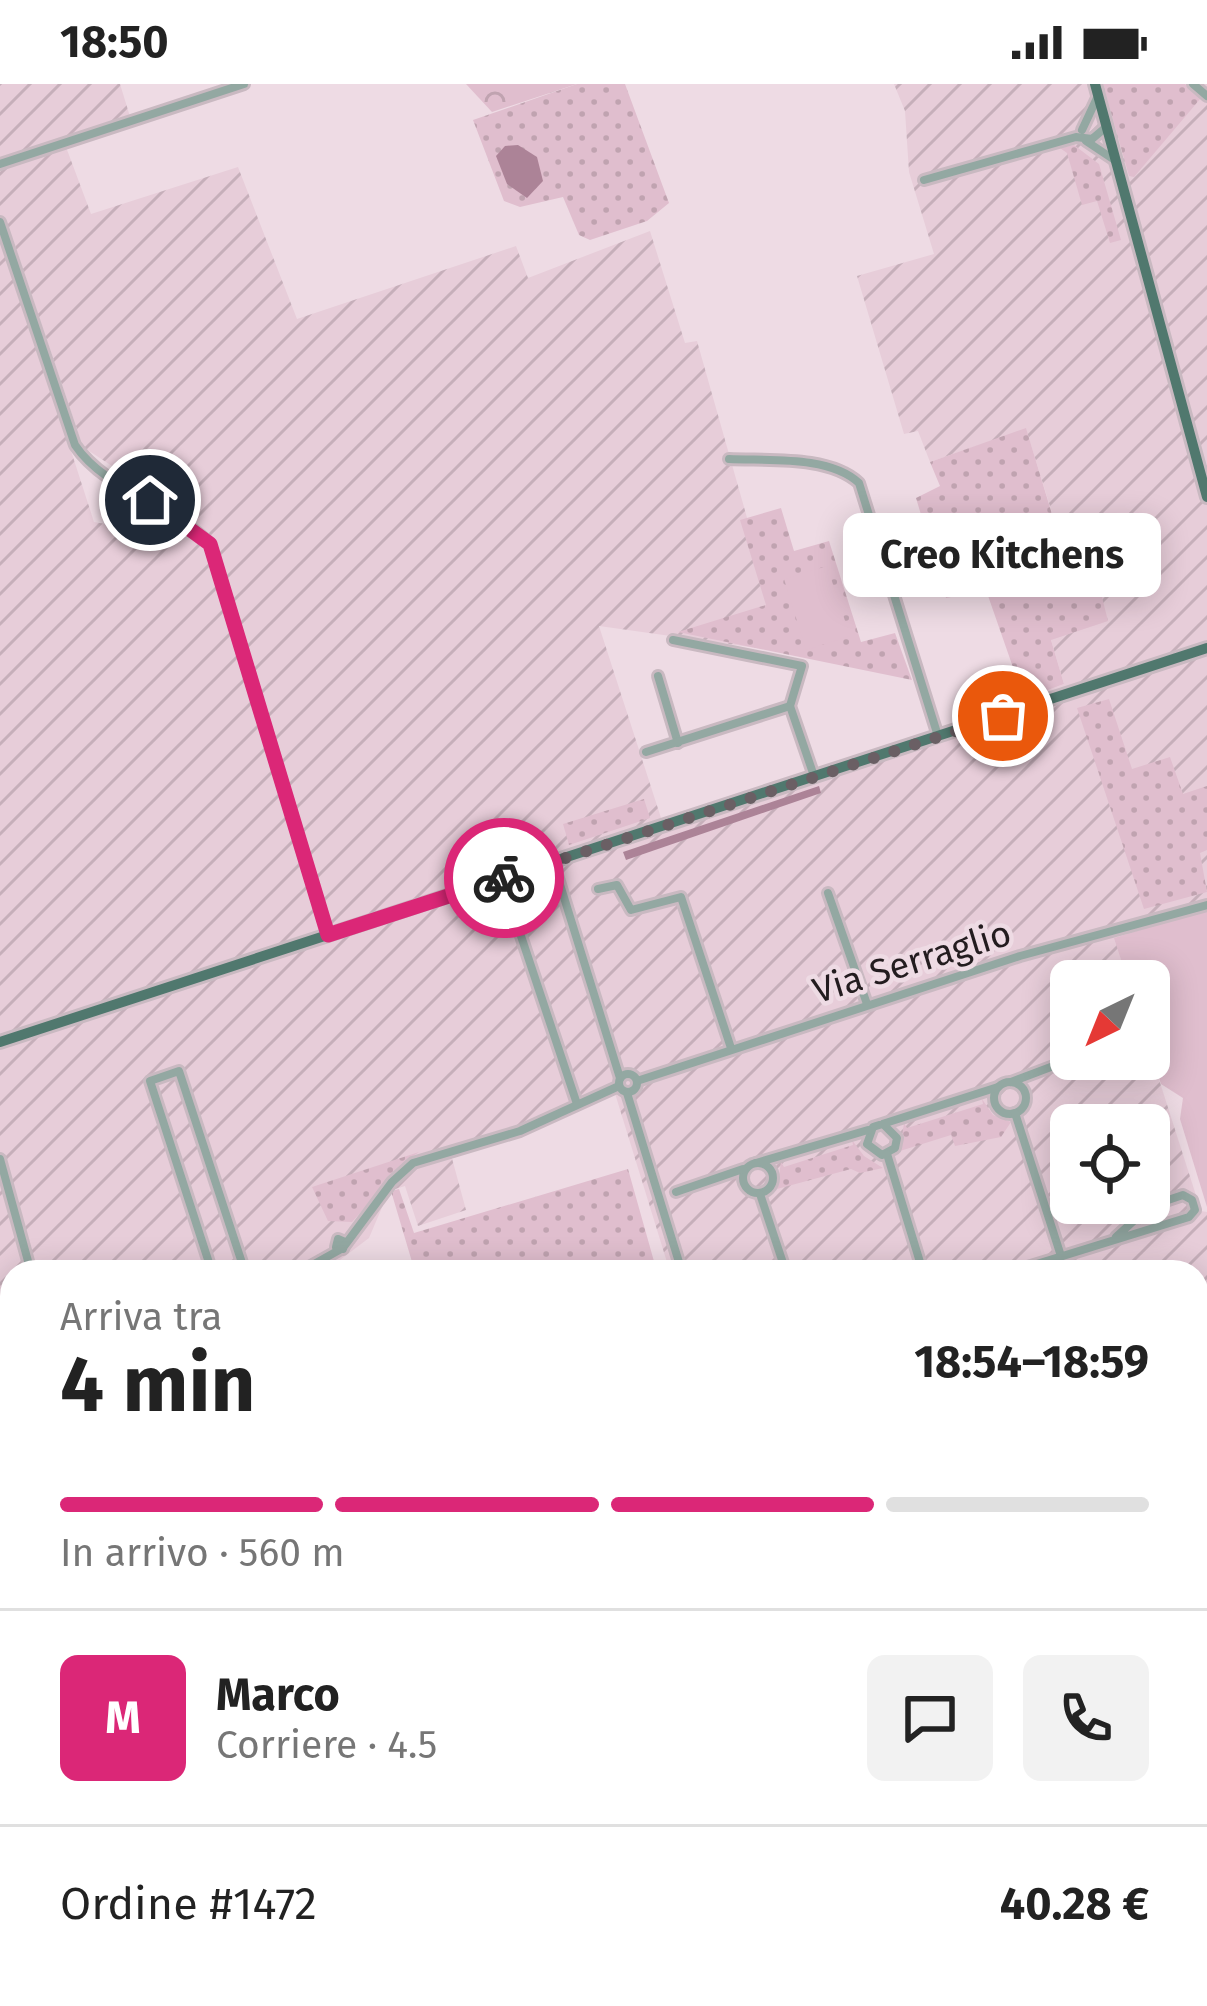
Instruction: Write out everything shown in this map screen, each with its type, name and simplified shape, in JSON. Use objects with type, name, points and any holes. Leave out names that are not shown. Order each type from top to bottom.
[{"type":"main road","points":[[1096,90],[1207,497]]},
{"type":"main road","points":[[0,1042],[1207,648]]},
{"type":"street","points":[[0,164],[244,84]]},
{"type":"street","points":[[1192,84],[1207,96]]},
{"type":"street","points":[[1081,136],[1096,90]]},
{"type":"street","points":[[924,180],[1105,128]]},
{"type":"street","points":[[1081,136],[1114,160]]},
{"type":"street","points":[[0,222],[75,445],[92,466],[193,526],[210,544],[328,935]]},
{"type":"street","points":[[729,459],[803,463],[847,474],[859,483],[939,737]]},
{"type":"street","points":[[673,640],[802,666],[790,706],[814,778]]},
{"type":"street","points":[[658,676],[678,743]]},
{"type":"street","points":[[646,752],[790,706]]},
{"type":"street","points":[[553,862],[678,1260]]},
{"type":"street","points":[[502,879],[577,1104]]},
{"type":"street","points":[[598,889],[617,885],[631,910],[680,898],[731,1048]]},
{"type":"street","points":[[828,893],[867,1004]]},
{"type":"street","name":"Via Serraglio","points":[[620,1082],[631,1075],[637,1081],[867,1004],[1207,904]]},
{"type":"street","points":[[676,1192],[1050,1067]]},
{"type":"street","points":[[208,1260],[150,1081],[179,1071],[241,1260]]},
{"type":"street","points":[[627,1093],[637,1081]]},
{"type":"street","points":[[327,1260],[413,1163],[506,1136],[620,1082]]},
{"type":"street","points":[[1010,1082],[1025,1093],[1023,1108],[1015,1113]]},
{"type":"street","points":[[998,1088],[997,1107],[1015,1113]]},
{"type":"street","points":[[1015,1113],[1061,1256]]},
{"type":"street","points":[[883,1124],[897,1138],[886,1154]]},
{"type":"street","points":[[870,1130],[869,1148],[886,1154]]},
{"type":"street","points":[[886,1154],[919,1260]]},
{"type":"street","points":[[0,1160],[28,1260]]},
{"type":"street","points":[[746,1168],[746,1188],[760,1193],[770,1188],[773,1173],[756,1163]]},
{"type":"street","points":[[760,1193],[782,1260]]},
{"type":"street","points":[[1049,1260],[1189,1217],[1195,1210],[1192,1200],[1183,1195],[1150,1206],[1116,1237]]},
{"type":"shaded area","points":[[0,84],[120,84],[132,123],[66,147],[91,214],[238,167],[297,319],[516,246],[528,278],[650,231],[685,343],[697,341],[772,606],[806,655],[599,626],[663,824],[1027,709],[1024,699],[1064,684],[1051,640],[1086,538],[1062,545],[1026,429],[930,462],[918,431],[904,434],[857,276],[934,254],[909,172],[905,111],[894,84],[1207,84],[1207,909],[1115,938],[1122,960],[1050,960],[1050,1080],[1159,1080],[1167,1104],[1050,1104],[1050,1224],[1170,1224],[1170,1114],[1201,1211],[1207,1212],[1207,1260],[666,1260],[613,1087],[516,1133],[450,1151],[466,1210],[418,1226],[405,1186],[389,1191],[369,1238],[340,1260],[0,1260]],"holes":[[[13,240],[83,447],[181,511],[199,530],[156,533],[94,522],[4,243]]]},
{"type":"shaded area","points":[[518,145],[537,157],[543,181],[527,198],[507,184],[496,156],[505,146]]},
{"type":"shaded area","points":[[819,786],[821,793],[626,860],[623,852]]},
{"type":"green space","points":[[466,84],[577,84],[492,112]]},
{"type":"green space","points":[[577,84],[625,84],[669,203],[647,221],[590,240],[579,235],[563,197],[520,207],[504,201],[473,120]]},
{"type":"green space","points":[[1103,84],[1185,84],[1201,98],[1134,177],[1129,176]]},
{"type":"green space","points":[[1074,145],[1099,164],[1121,240],[1110,243],[1097,201],[1082,205],[1067,153],[1060,148]]},
{"type":"green space","points":[[1026,428],[1061,544],[1087,537],[1108,621],[1051,640],[1064,684],[1024,699],[986,590],[946,598],[916,498],[940,486],[930,462]]},
{"type":"green space","points":[[781,508],[794,551],[829,541],[861,642],[895,633],[912,680],[678,632],[766,605],[740,520]]},
{"type":"green space","points":[[827,566],[850,636],[806,650],[784,579]]},
{"type":"green space","points":[[1109,699],[1132,769],[1170,757],[1183,794],[1207,786],[1207,850],[1200,853],[1207,892],[1144,909],[1077,708]]},
{"type":"green space","points":[[644,799],[650,818],[569,845],[563,824]]},
{"type":"green space","points":[[1207,909],[1207,1207],[1180,1119],[1183,1098],[1160,1080],[1170,1080],[1170,960],[1121,960],[1114,938]]},
{"type":"green space","points":[[982,1099],[993,1115],[1011,1122],[1001,1137],[955,1146],[951,1135],[900,1151],[904,1123],[907,1128],[983,1104]]},
{"type":"green space","points":[[852,1140],[864,1156],[883,1168],[860,1173],[851,1169],[777,1189],[781,1162],[784,1167],[853,1145]]},
{"type":"green space","points":[[419,1152],[391,1176],[352,1222],[328,1221],[312,1187]]},
{"type":"green space","points":[[628,1169],[654,1260],[411,1260],[391,1191],[399,1189],[414,1233]]},
{"type":"way so far","points":[[504,878],[1003,716]]},
{"type":"place","name":"Creo Kitchens","points":[[1003,716]]},
{"type":"route","points":[[150,500],[193,526],[210,544],[328,935],[504,878]]}]
